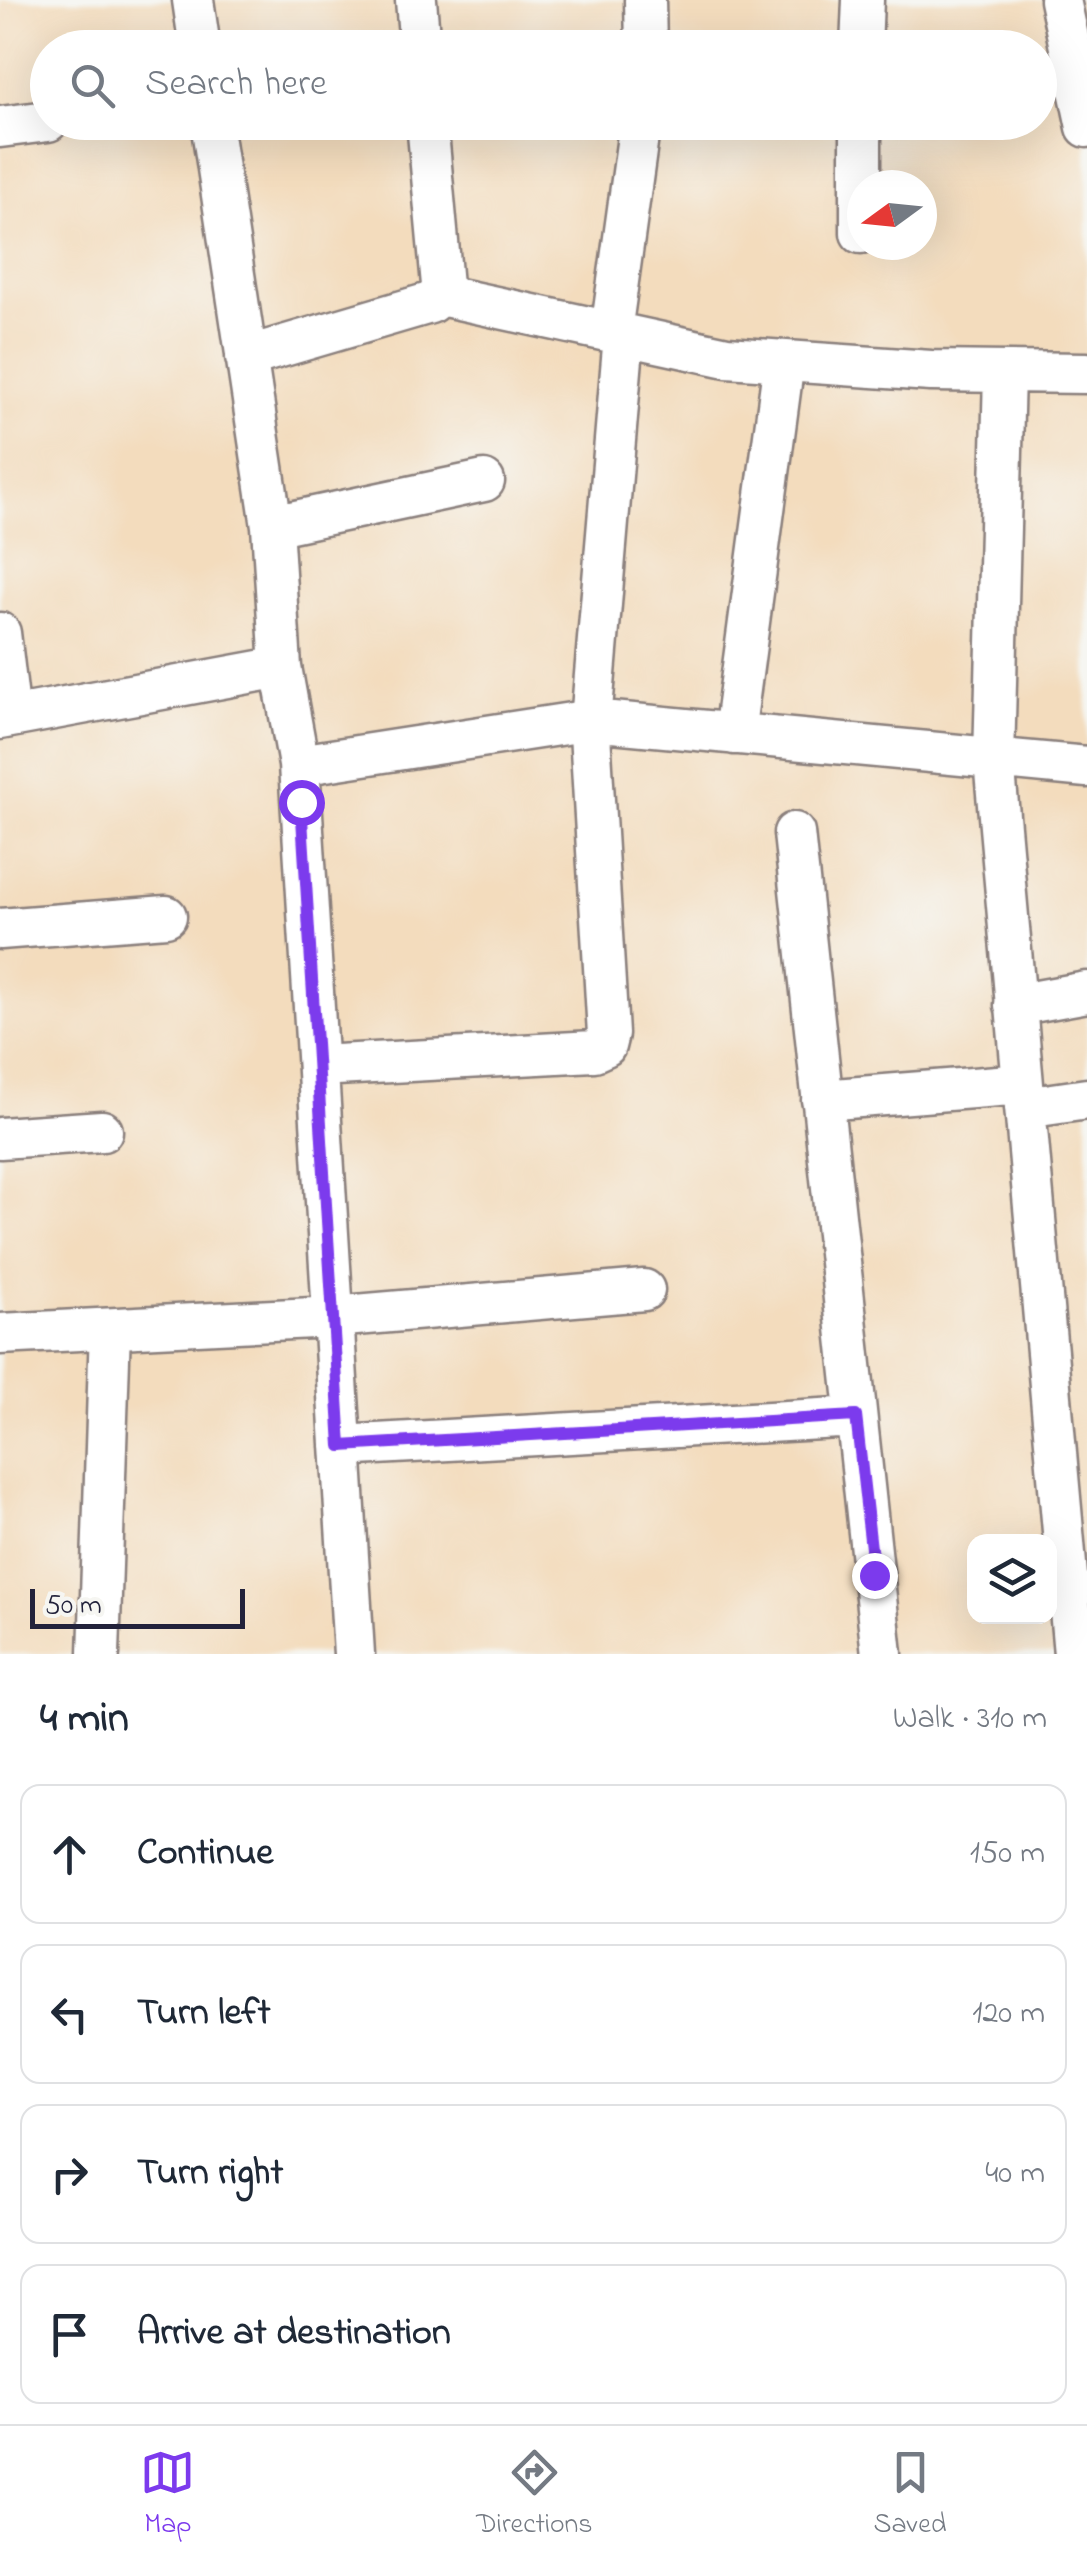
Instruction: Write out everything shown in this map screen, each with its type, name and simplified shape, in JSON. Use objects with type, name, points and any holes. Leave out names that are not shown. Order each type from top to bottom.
[{"type":"street","points":[[193,0],[197,30]]},
{"type":"street","points":[[416,0],[418,30]]},
{"type":"street","points":[[644,0],[645,30]]},
{"type":"street","points":[[862,30],[864,0]]},
{"type":"street","points":[[1060,0],[1087,126]]},
{"type":"street","points":[[0,128],[30,124]]},
{"type":"street","points":[[215,140],[272,526],[283,676],[296,748],[354,1654]]},
{"type":"street","points":[[246,357],[430,303],[440,295],[429,140]]},
{"type":"street","points":[[318,1066],[594,1051],[605,1046],[608,1034],[590,778],[591,727],[618,334],[638,140]]},
{"type":"street","points":[[861,140],[861,170]]},
{"type":"street","points":[[440,295],[707,354],[1004,373],[1087,373]]},
{"type":"street","points":[[734,734],[784,360]]},
{"type":"street","points":[[1004,373],[996,789],[1024,1096],[1071,1435],[1074,1654]]},
{"type":"street","points":[[272,526],[484,481]]},
{"type":"street","points":[[0,633],[5,718],[283,676]]},
{"type":"street","points":[[296,748],[591,727],[734,734],[996,789],[1087,767]]},
{"type":"street","points":[[794,833],[882,1654]]},
{"type":"street","points":[[0,928],[166,916]]},
{"type":"street","points":[[1015,1005],[1087,992]]},
{"type":"street","points":[[822,1100],[1024,1096],[1087,1099]]},
{"type":"street","points":[[0,1138],[102,1131]]},
{"type":"street","points":[[0,1334],[333,1317],[644,1290]]},
{"type":"street","points":[[99,1654],[110,1329]]},
{"type":"street","points":[[341,1446],[856,1416]]},
{"type":"route","points":[[301,802],[341,1446],[856,1416],[874,1575]]}]
